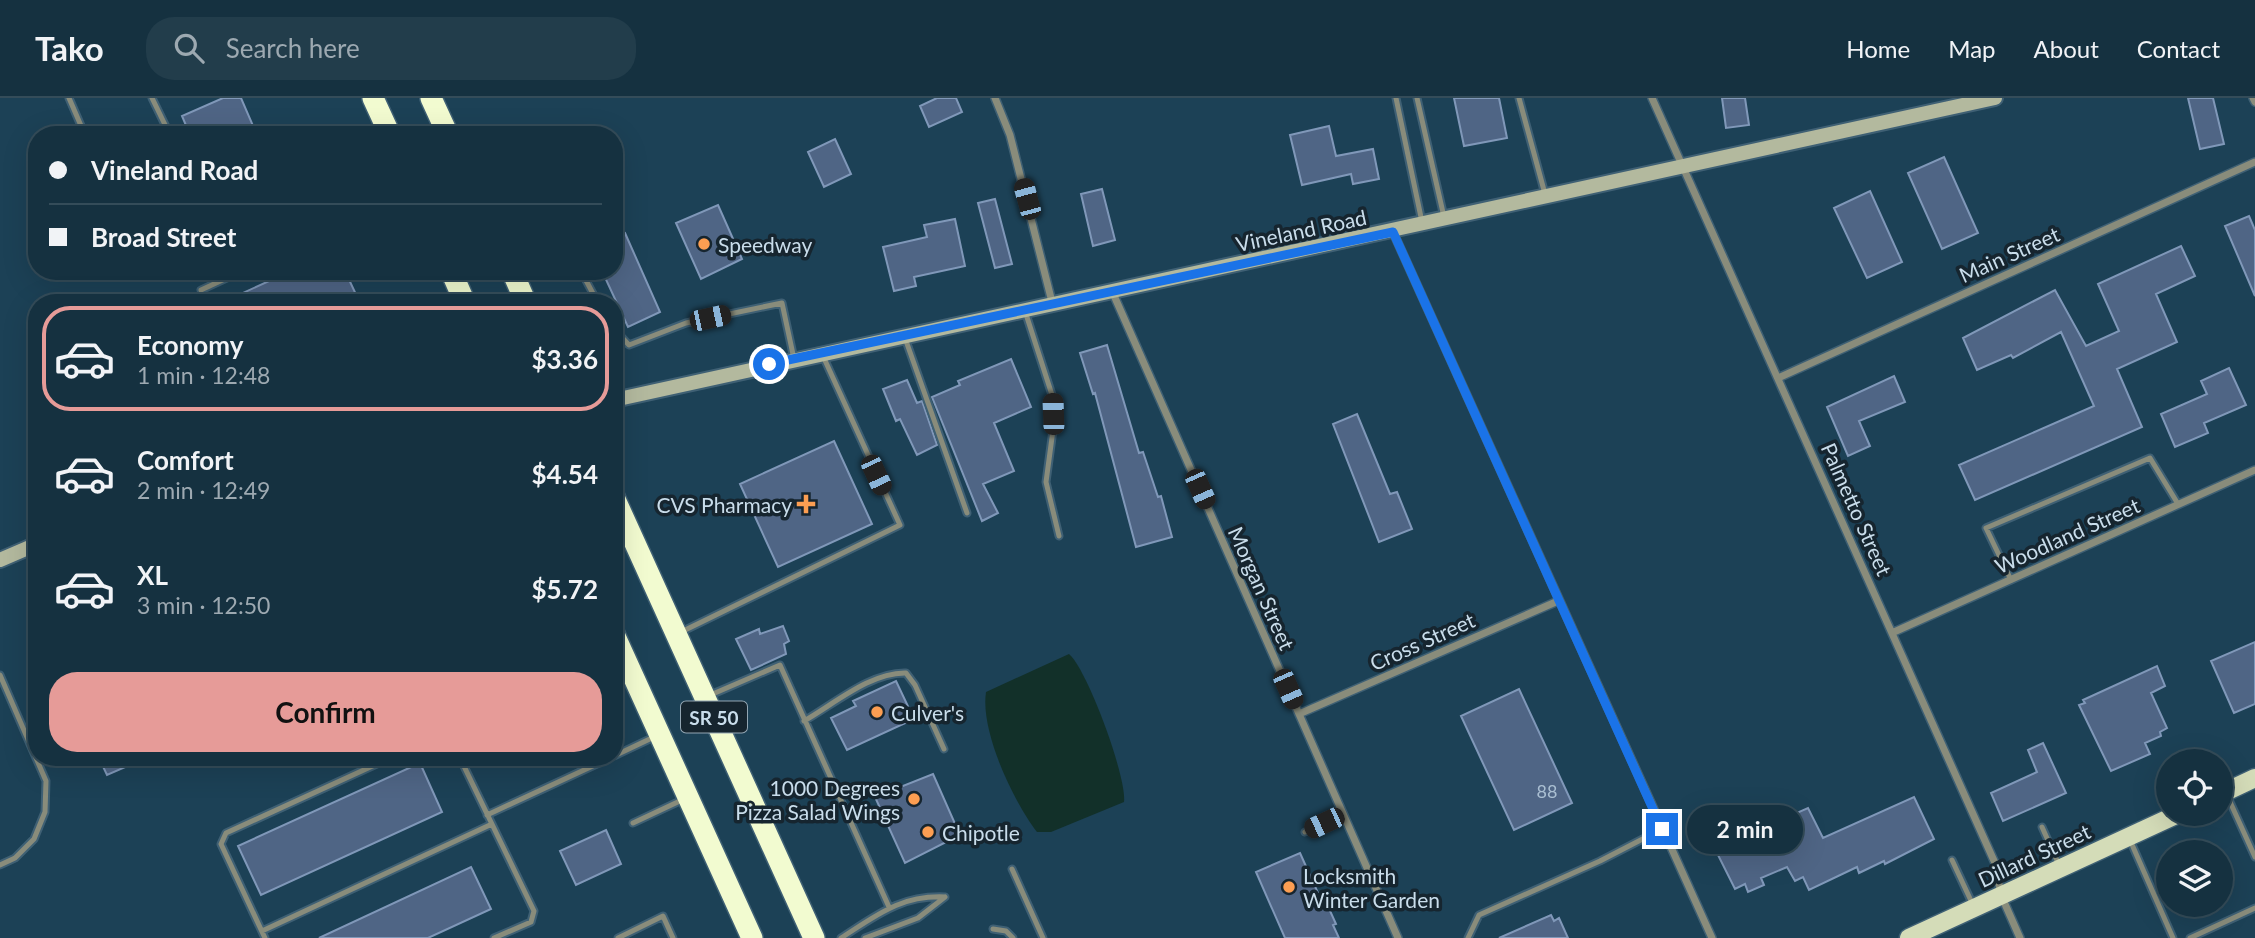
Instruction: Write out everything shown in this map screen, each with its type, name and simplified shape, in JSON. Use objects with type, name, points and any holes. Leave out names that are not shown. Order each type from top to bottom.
[{"type":"highway","points":[[373,98],[386,126]]},
{"type":"highway","points":[[431,98],[444,126]]},
{"type":"highway","name":"SR 50","points":[[623,516],[814,938]]},
{"type":"highway","name":"SR 50","points":[[623,667],[660,735],[752,938]]},
{"type":"main road","name":"Vineland Road","points":[[623,398],[1024,308],[1393,232],[1995,98]]},
{"type":"main road","points":[[0,560],[28,548]]},
{"type":"main road","points":[[2233,788],[2255,778]]},
{"type":"main road","name":"Dillard Street","points":[[1909,938],[2156,824]]},
{"type":"street","points":[[995,98],[1010,135],[1052,302]]},
{"type":"street","name":"Palmetto Street","points":[[1652,98],[1894,632],[1995,863],[2001,895],[2020,938]]},
{"type":"street","name":"Main Street","points":[[1778,378],[2255,162]]},
{"type":"street","points":[[1393,232],[1712,938]]},
{"type":"street","name":"Morgan Street","points":[[1112,290],[1398,938]]},
{"type":"street","name":"Woodland Street","points":[[1894,632],[2255,470]]},
{"type":"street","name":"Cross Street","points":[[1299,714],[1558,601]]},
{"type":"lane","points":[[69,98],[81,126]]},
{"type":"lane","points":[[152,98],[166,126]]},
{"type":"lane","points":[[1396,98],[1422,225]]},
{"type":"lane","points":[[1417,98],[1445,220]]},
{"type":"lane","points":[[1519,98],[1546,197]]},
{"type":"lane","points":[[203,294],[201,290],[223,280]]},
{"type":"lane","points":[[623,339],[629,345],[686,323],[782,303],[794,359]]},
{"type":"lane","points":[[1024,308],[1052,398],[1054,430],[1046,482],[1059,536]]},
{"type":"lane","points":[[904,335],[967,513]]},
{"type":"lane","points":[[677,634],[900,525],[822,353]]},
{"type":"lane","points":[[2011,580],[1986,528],[2150,458],[2178,504]]},
{"type":"lane","points":[[705,698],[780,665],[889,907]]},
{"type":"lane","points":[[804,721],[850,693],[895,673],[906,673],[915,685],[944,749]]},
{"type":"lane","points":[[0,675],[28,740]]},
{"type":"lane","points":[[623,752],[660,735]]},
{"type":"lane","points":[[0,865],[15,858],[34,839],[44,812],[46,781],[39,766]]},
{"type":"lane","points":[[265,938],[221,844],[226,832],[372,766]]},
{"type":"lane","points":[[464,766],[534,911],[531,922],[494,938]]},
{"type":"lane","points":[[487,814],[592,766]]},
{"type":"lane","points":[[633,823],[688,797]]},
{"type":"lane","points":[[2233,812],[2255,857]]},
{"type":"lane","points":[[1305,832],[1343,814]]},
{"type":"lane","points":[[262,931],[492,824]]},
{"type":"lane","points":[[2042,827],[2060,868]]},
{"type":"lane","points":[[1468,938],[1479,915],[1600,861],[1662,829]]},
{"type":"lane","points":[[2129,837],[2173,938]]},
{"type":"lane","points":[[1952,860],[1974,908]]},
{"type":"lane","points":[[1012,869],[1043,938]]},
{"type":"lane","points":[[841,938],[889,907],[922,896],[945,897],[922,916],[896,929],[865,938]]},
{"type":"lane","points":[[2189,938],[2255,908]]},
{"type":"lane","points":[[618,938],[663,916],[673,938]]},
{"type":"lane","points":[[896,929],[900,938]]},
{"type":"lane","points":[[993,929],[1006,931],[1013,938]]},
{"type":"shaded area","points":[[1069,654],[1086,680],[1113,748],[1124,802],[1051,832],[1037,832],[1018,803],[1000,765],[988,726],[986,692]]},
{"type":"building","points":[[223,98],[241,98],[253,126],[186,126],[182,116]]},
{"type":"building","points":[[937,98],[956,98],[962,112],[929,127],[920,106]]},
{"type":"building","points":[[1454,98],[1499,98],[1507,138],[1464,146]]},
{"type":"building","points":[[1722,98],[1745,98],[1749,125],[1726,128]]},
{"type":"building","points":[[2188,98],[2213,98],[2224,144],[2200,149]]},
{"type":"building","points":[[1329,126],[1336,156],[1373,149],[1379,179],[1353,184],[1351,174],[1302,185],[1290,135]]},
{"type":"building","points":[[835,139],[851,174],[824,187],[808,152]]},
{"type":"building","points":[[1944,157],[1978,233],[1942,249],[1908,173]]},
{"type":"building","points":[[1102,189],[1115,240],[1093,246],[1081,194]]},
{"type":"building","points":[[1870,191],[1902,262],[1867,278],[1834,208]]},
{"type":"building","points":[[995,199],[1012,264],[995,268],[978,203]]},
{"type":"building","points":[[718,205],[742,259],[701,279],[676,223]]},
{"type":"building","points":[[2249,216],[2255,230],[2255,296],[2225,226]]},
{"type":"building","points":[[955,219],[965,266],[914,277],[916,286],[894,291],[883,247],[927,237],[924,225]]},
{"type":"building","points":[[625,233],[660,312],[628,327],[623,316],[623,294],[613,294],[606,280],[623,280]]},
{"type":"building","points":[[2181,246],[2195,276],[2156,294],[2177,342],[2117,369],[2142,427],[1975,500],[1959,465],[2094,406],[2061,332],[2013,358],[2011,355],[1977,370],[1963,338],[2055,290],[2086,346],[2119,331],[2098,284]]},
{"type":"building","points":[[271,280],[349,280],[356,294],[241,294]]},
{"type":"building","points":[[1107,345],[1139,453],[1143,452],[1158,497],[1161,496],[1172,537],[1136,547],[1095,393],[1093,394],[1080,353]]},
{"type":"building","points":[[1011,359],[1031,407],[994,423],[1014,471],[983,484],[998,513],[982,521],[932,397],[960,385],[958,381]]},
{"type":"building","points":[[2229,368],[2246,405],[2204,423],[2208,433],[2175,447],[2161,414],[2207,394],[2201,381]]},
{"type":"building","points":[[1894,376],[1905,402],[1859,421],[1870,446],[1848,456],[1827,407]]},
{"type":"building","points":[[907,380],[917,403],[922,401],[937,445],[917,455],[900,419],[896,421],[883,389]]},
{"type":"building","points":[[1357,414],[1390,494],[1397,492],[1412,529],[1379,542],[1333,424]]},
{"type":"building","name":"CVS Pharmacy","points":[[834,441],[872,524],[778,567],[740,484]]},
{"type":"building","points":[[783,626],[789,641],[784,644],[786,654],[751,670],[736,639],[759,629],[760,634]]},
{"type":"building","points":[[2255,642],[2255,704],[2234,713],[2211,661]]},
{"type":"building","points":[[2157,666],[2165,686],[2151,693],[2167,728],[2160,732],[2161,736],[2145,743],[2150,754],[2111,771],[2079,705],[2085,703],[2083,700]]},
{"type":"building","name":"Culver's","points":[[896,681],[914,719],[847,750],[831,718],[856,706],[853,701]]},
{"type":"building","points":[[1519,689],[1572,803],[1514,830],[1461,716]]},
{"type":"building","points":[[2043,743],[2066,793],[2003,821],[1991,793],[2037,772],[2028,750]]},
{"type":"building","points":[[103,766],[128,766],[107,775]]},
{"type":"building","points":[[413,766],[421,766],[442,812],[261,895],[238,846]]},
{"type":"building","points":[[933,774],[960,835],[905,863],[875,797]]},
{"type":"building","points":[[1914,797],[1934,839],[1885,864],[1884,861],[1859,873],[1857,867],[1809,890],[1803,877],[1795,881],[1787,867],[1761,878],[1764,885],[1748,892],[1745,884],[1735,889],[1715,849],[1808,808],[1823,838]]},
{"type":"building","points":[[606,830],[621,864],[576,885],[560,851]]},
{"type":"building","name":"Locksmith Winter Garden","points":[[1300,853],[1322,902],[1326,902],[1339,938],[1285,938],[1256,872]]},
{"type":"building","points":[[471,867],[491,909],[428,938],[319,938]]},
{"type":"building","points":[[1551,915],[1554,921],[1559,918],[1568,938],[1499,938]]},
{"type":"place","name":"Speedway","points":[[704,244]]},
{"type":"place","name":"CVS Pharmacy","points":[[806,504]]},
{"type":"place","name":"Culver's","points":[[877,712]]},
{"type":"place","name":"1000 Degrees Pizza Salad Wings","points":[[914,799]]},
{"type":"place","name":"Chipotle","points":[[928,832]]},
{"type":"place","name":"Locksmith Winter Garden","points":[[1289,887]]},
{"type":"route","points":[[769,364],[1393,232],[1662,829]]}]
